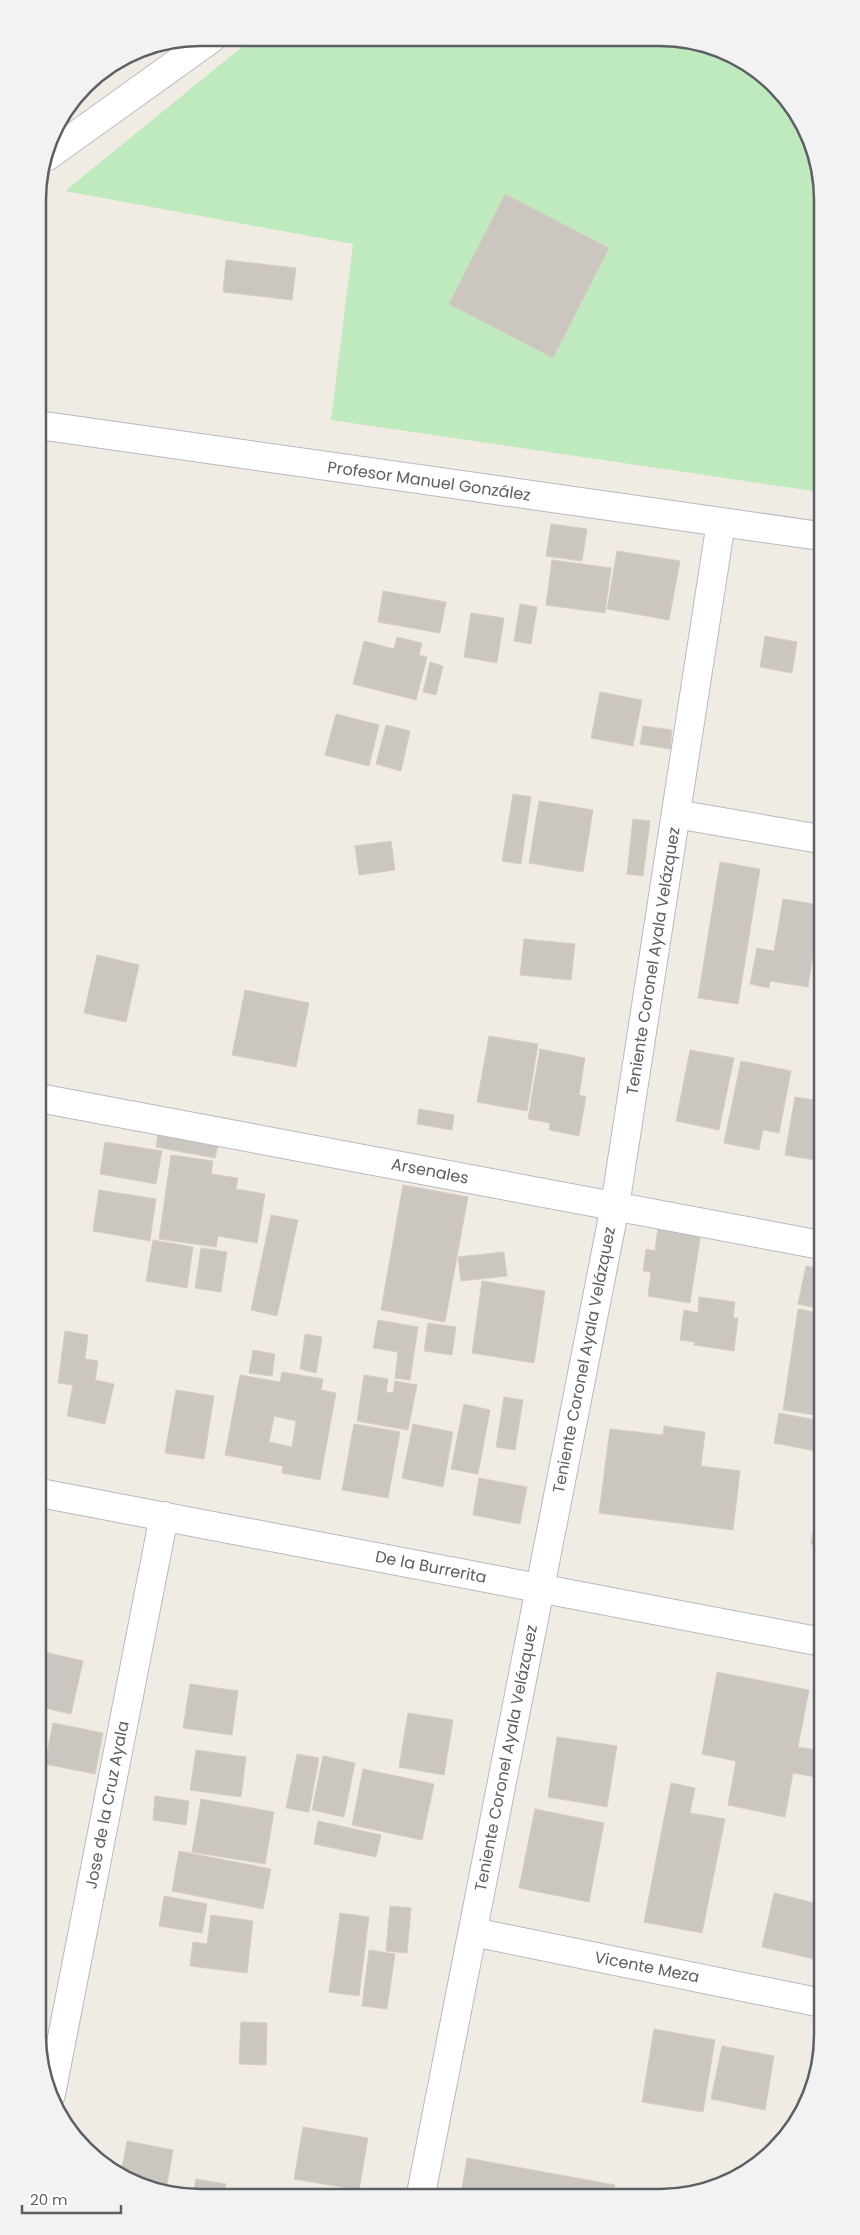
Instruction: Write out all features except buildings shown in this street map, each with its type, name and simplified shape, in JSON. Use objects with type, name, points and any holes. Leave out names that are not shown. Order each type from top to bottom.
[{"type":"street","points":[[54,151],[199,47]]},
{"type":"street","name":"Profesor Manuel González","points":[[47,426],[814,535]]},
{"type":"street","name":"Teniente Coronel Ayala Velázquez","points":[[422,2189],[615,1206],[720,522]]},
{"type":"street","points":[[676,814],[814,838]]},
{"type":"street","name":"Arsenales","points":[[47,1099],[813,1244]]},
{"type":"street","name":"De la Burrerita","points":[[46,1494],[813,1640]]},
{"type":"street","name":"Jose de la Cruz Ayala","points":[[53,2082],[164,1516]]},
{"type":"street","name":"Vicente Meza","points":[[473,1932],[813,2000]]},
{"type":"green space","points":[[660,46],[690,49],[710,54],[728,62],[754,78],[776,99],[788,114],[798,132],[806,150],[811,170],[814,200],[814,491],[331,420],[353,244],[65,191],[242,47]]}]
